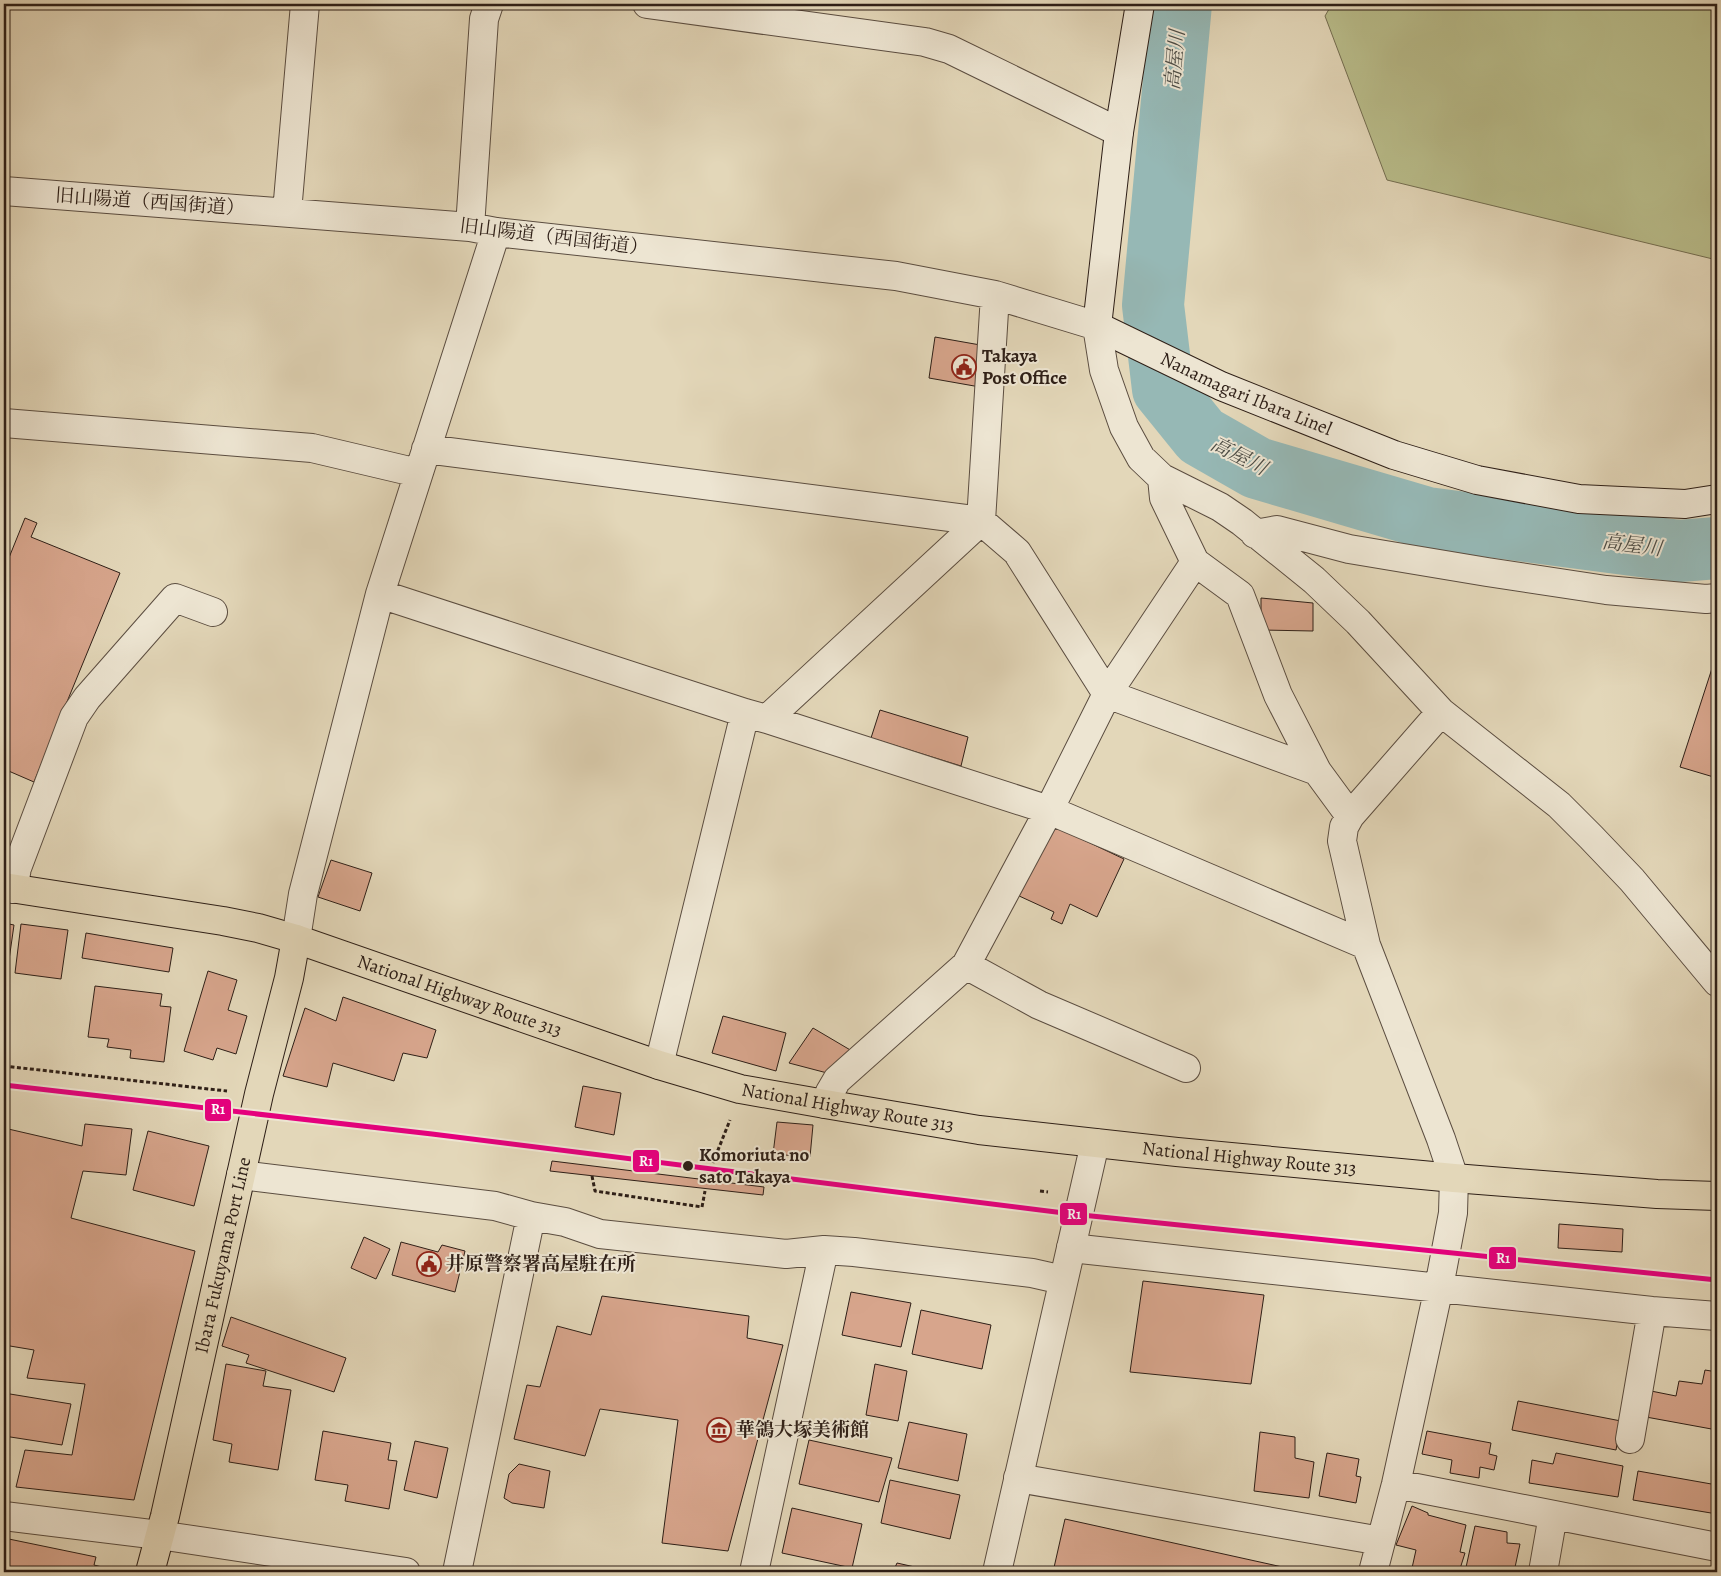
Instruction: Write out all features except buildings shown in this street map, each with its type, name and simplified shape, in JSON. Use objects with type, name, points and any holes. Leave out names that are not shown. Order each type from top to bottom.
[{"type":"main road","name":"National Highway Route 313","points":[[8,888],[258,928],[296,939],[659,1065],[740,1089],[979,1130],[1178,1152],[1454,1178],[1657,1194],[1717,1196]]},
{"type":"main road","name":"Ibara Fukuyama Port Line","points":[[150,1572],[259,1094],[289,978],[296,939]]},
{"type":"street","points":[[287,212],[306,4]]},
{"type":"street","points":[[470,227],[485,4]]},
{"type":"street","points":[[647,4],[925,42],[949,50],[1119,132]]},
{"type":"street","points":[[1140,4],[1119,132],[1104,329],[1104,370],[1124,427],[1141,458],[1162,478],[1220,507],[1314,580],[1358,622],[1441,712],[1559,805],[1632,880],[1717,982]]},
{"type":"street","name":"旧山陽道（西国街道）","points":[[4,191],[470,227],[496,232],[896,276],[996,295],[1104,329]]},
{"type":"street","points":[[296,939],[303,894],[380,594],[496,232]]},
{"type":"street","points":[[659,1065],[756,716],[981,521],[996,295]]},
{"type":"street","name":"Nanamagari Ibara Linel","points":[[1104,329],[1221,386],[1394,455],[1477,480],[1578,499],[1685,504],[1717,499]]},
{"type":"street","points":[[4,423],[312,448],[981,521],[1017,552],[1107,694],[1317,771]]},
{"type":"street","points":[[1162,478],[1164,498],[1195,562],[1240,596],[1278,694],[1317,771],[1350,816]]},
{"type":"street","points":[[1256,534],[1277,530],[1350,549],[1606,590],[1706,599],[1717,598]]},
{"type":"street","points":[[825,1104],[837,1080],[966,965],[1049,810],[1107,694],[1195,562]]},
{"type":"street","points":[[380,594],[1049,810],[1366,945]]},
{"type":"street","points":[[8,888],[74,717],[87,698],[175,598],[213,612]]},
{"type":"street","points":[[1373,1572],[1396,1484],[1439,1287],[1453,1213],[1454,1178],[1441,1139],[1366,945],[1342,842],[1344,827],[1350,816],[1441,712]]},
{"type":"street","points":[[966,965],[1039,1005],[1186,1068]]},
{"type":"street","points":[[997,1572],[1096,1143]]},
{"type":"street","points":[[241,1175],[495,1206],[531,1216],[565,1222],[600,1234],[786,1254],[824,1250],[854,1252],[1032,1273],[1064,1280]]},
{"type":"street","points":[[457,1572],[531,1216]]},
{"type":"street","points":[[1071,1248],[1652,1311],[1717,1316]]},
{"type":"street","points":[[754,1572],[824,1250]]},
{"type":"street","points":[[1630,1439],[1652,1311]]},
{"type":"street","points":[[1018,1478],[1380,1541]]},
{"type":"street","points":[[1396,1484],[1717,1547]]},
{"type":"street","points":[[1543,1572],[1553,1515]]},
{"type":"street","points":[[4,1516],[159,1535],[406,1572]]},
{"type":"path","points":[[4,1066],[259,1094]]},
{"type":"path","points":[[708,1175],[732,1116]]},
{"type":"path","points":[[592,1176],[595,1191],[702,1207]]},
{"type":"path","points":[[700,1215],[705,1191]]},
{"type":"path","points":[[1040,1191],[1048,1192]]},
{"type":"green space","points":[[1332,4],[1717,4],[1717,260],[1387,180],[1325,16]]},
{"type":"waterway","name":"高屋川","points":[[1181,4],[1153,305],[1163,389],[1201,436],[1257,468],[1427,518],[1679,551],[1717,548]]},
{"type":"transit line","name":"R1","points":[[4,1085],[432,1134],[1072,1214],[1717,1280]]},
{"type":"place","name":"Takaya Post Office","points":[[964,367]]},
{"type":"place","name":"Komoriuta no sato Takaya","points":[[688,1166]]},
{"type":"place","name":"井原警察署高屋駐在所","points":[[429,1264]]},
{"type":"place","name":"華鴒大塚美術館","points":[[719,1430]]}]
